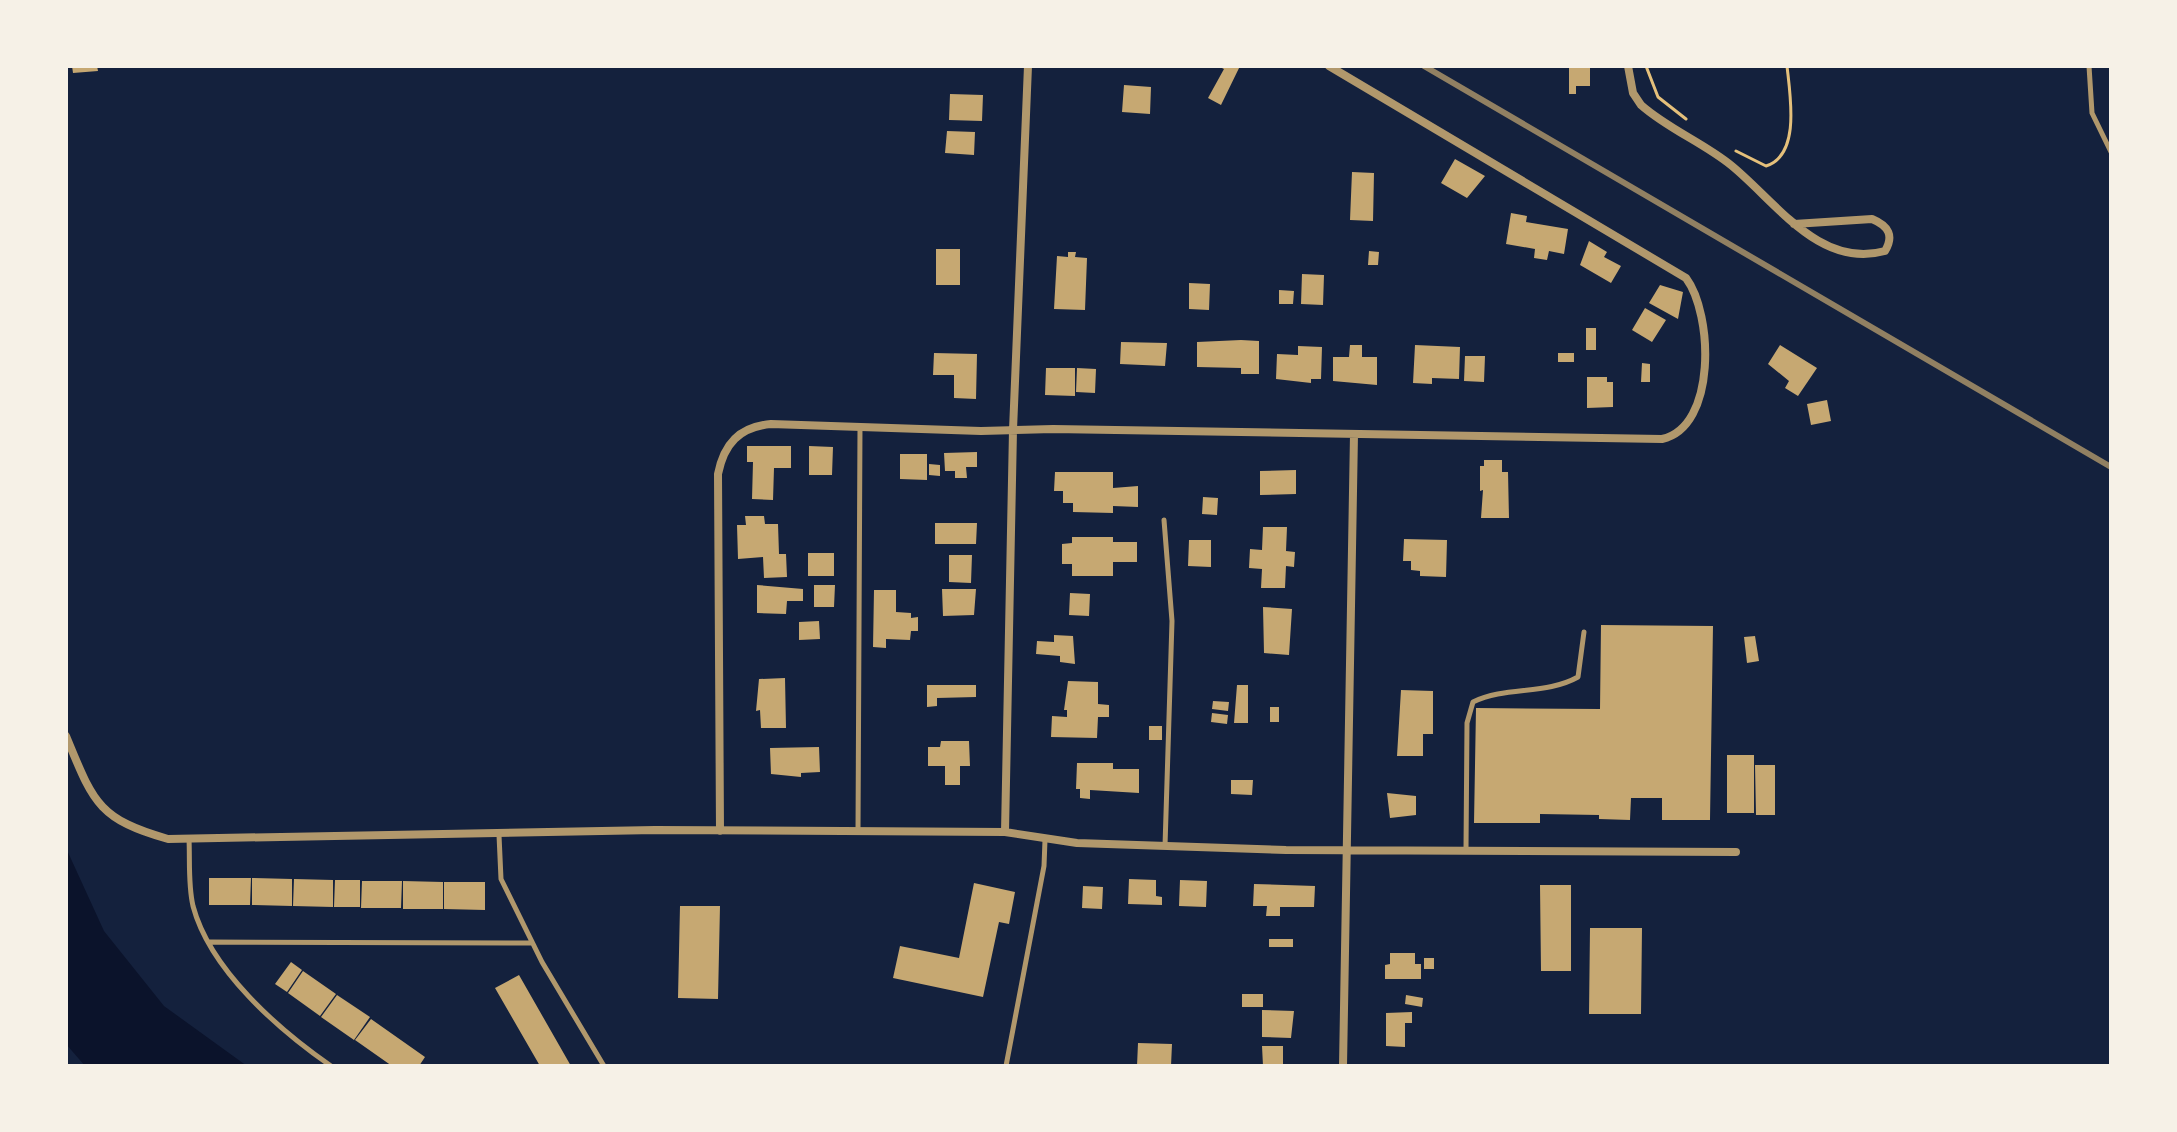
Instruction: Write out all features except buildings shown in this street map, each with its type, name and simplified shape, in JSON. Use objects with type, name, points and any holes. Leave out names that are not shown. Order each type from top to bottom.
[{"type":"street","points":[[1005,832],[1013,430],[1028,66]]},
{"type":"street","points":[[720,831],[718,474],[721,458],[736,436],[747,429],[771,424],[1013,430],[1674,436],[1693,418],[1700,403],[1702,320],[1696,294],[1686,278],[1329,66]]},
{"type":"street","points":[[1628,66],[1633,93],[1653,116],[1731,165],[1794,224],[1845,254],[1876,254],[1885,251],[1890,242],[1890,232],[1883,223],[1872,219],[1794,224]]},
{"type":"street","points":[[1343,1066],[1354,434]]},
{"type":"street","points":[[66,736],[94,799],[109,815],[132,829],[168,839],[720,831],[1005,832],[1045,840],[1165,846],[1736,852]]},
{"type":"lane","points":[[2089,66],[2092,113],[2111,152]]},
{"type":"lane","points":[[858,832],[860,427]]},
{"type":"lane","points":[[1164,520],[1172,621],[1165,846]]},
{"type":"lane","points":[[1466,851],[1467,723],[1473,702],[1492,693],[1564,685],[1578,677],[1584,632]]},
{"type":"lane","points":[[499,835],[501,879],[532,943],[604,1066]]},
{"type":"lane","points":[[189,839],[192,902],[198,923],[253,1002],[331,1066]]},
{"type":"lane","points":[[1006,1066],[1044,866],[1045,840]]},
{"type":"lane","points":[[210,942],[532,943]]},
{"type":"path","points":[[1646,66],[1658,97],[1688,120]]},
{"type":"path","points":[[1732,148],[1766,166],[1775,163],[1787,149],[1787,66]]},
{"type":"water","points":[[66,848],[104,931],[164,1006],[247,1066],[85,1066],[66,1044]]},
{"type":"railway","points":[[1424,66],[2111,467]]}]
